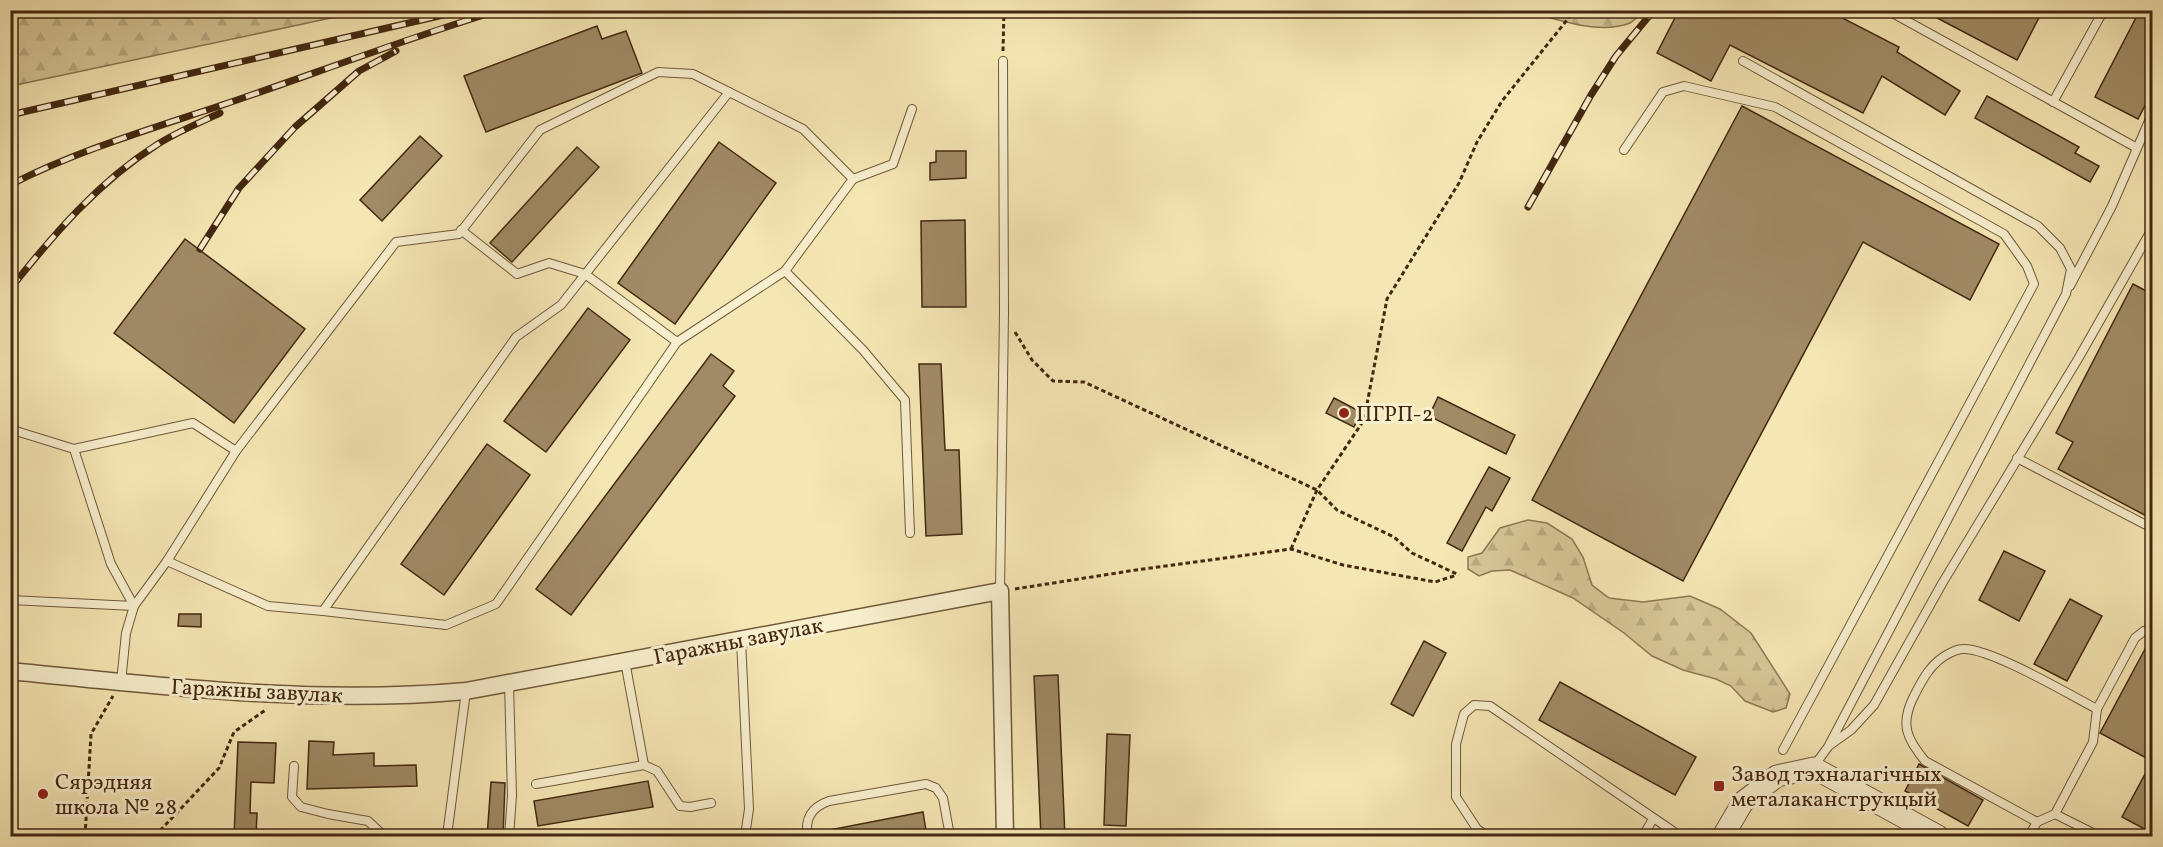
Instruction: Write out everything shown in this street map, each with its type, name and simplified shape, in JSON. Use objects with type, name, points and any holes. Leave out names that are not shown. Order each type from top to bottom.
[{"type":"street","name":"Гаражны завулак","points":[[10,671],[285,695],[408,696],[466,691],[1000,591]]},
{"type":"street","points":[[1000,591],[1005,837]]},
{"type":"street","points":[[1723,837],[1743,802],[1777,776],[1814,768],[1930,834]]},
{"type":"lane","points":[[1887,10],[2137,148]]},
{"type":"lane","points":[[2053,102],[2101,15]]},
{"type":"lane","points":[[1000,591],[1004,313],[1003,61]]},
{"type":"lane","points":[[1743,62],[2038,226],[2060,248],[2071,269],[2066,294]]},
{"type":"lane","points":[[121,682],[126,633],[134,606],[167,561],[236,451],[396,242],[459,234],[540,130],[658,72],[693,74],[803,129],[853,179]]},
{"type":"lane","points":[[1624,150],[1663,92],[1684,86],[1775,107],[2004,234],[2027,266],[2034,284],[1783,750]]},
{"type":"lane","points":[[323,611],[516,337],[561,305],[729,92]]},
{"type":"lane","points":[[167,561],[268,606],[446,625],[495,604],[677,342],[785,271],[853,179],[893,164],[912,109]]},
{"type":"lane","points":[[1814,768],[1828,747],[2112,206],[2152,114]]},
{"type":"lane","points":[[1828,747],[1851,730],[1874,705],[1943,582],[2149,241],[2152,229]]},
{"type":"lane","points":[[461,230],[517,274],[549,263],[585,274],[677,342]]},
{"type":"lane","points":[[785,271],[863,350],[905,400],[909,532]]},
{"type":"lane","points":[[10,439],[16,431],[74,449],[193,423],[236,451]]},
{"type":"lane","points":[[74,449],[111,564],[134,606]]},
{"type":"lane","points":[[2018,458],[2152,528]]},
{"type":"lane","points":[[10,600],[134,606]]},
{"type":"lane","points":[[2029,837],[2037,822],[2055,814],[2093,741],[2097,710],[2136,638],[2152,628]]},
{"type":"lane","points":[[741,640],[749,809],[745,837]]},
{"type":"lane","points":[[2037,822],[1925,760],[1915,749],[1907,734],[1906,720],[1924,676],[1934,664],[1950,653],[1962,649],[1980,651],[2024,671],[2097,710]]},
{"type":"lane","points":[[625,662],[644,765]]},
{"type":"lane","points":[[509,683],[512,796],[509,837]]},
{"type":"lane","points":[[447,837],[466,691]]},
{"type":"lane","points":[[1488,837],[1477,829],[1456,797],[1456,744],[1464,714],[1474,705],[1490,706],[1680,837]]},
{"type":"lane","points":[[536,784],[644,765],[657,771],[680,806],[690,807],[711,803]]},
{"type":"lane","points":[[294,766],[292,797],[301,807],[368,821],[384,837]]},
{"type":"lane","points":[[808,837],[806,829],[810,813],[818,805],[828,801],[926,784],[936,788],[943,798],[950,837]]},
{"type":"lane","points":[[2055,814],[2099,837]]},
{"type":"lane","points":[[1642,837],[1653,819]]},
{"type":"path","points":[[1003,61],[1004,10]]},
{"type":"path","points":[[1291,549],[1317,490],[1364,420],[1387,299],[1459,183],[1477,142],[1502,101],[1575,10]]},
{"type":"path","points":[[1000,591],[1158,566],[1291,549],[1343,565],[1435,582],[1459,575],[1412,553],[1394,537],[1337,510],[1317,490],[1084,382],[1053,381],[1032,360],[1004,313]]},
{"type":"path","points":[[86,837],[91,734],[121,682]]},
{"type":"path","points":[[155,837],[219,768],[234,732],[285,695]]},
{"type":"green space","points":[[11,10],[364,10],[364,11],[11,86]]},
{"type":"green space","points":[[1528,11],[1644,11],[1630,23],[1592,27]]},
{"type":"green space","points":[[1528,520],[1547,523],[1572,539],[1583,557],[1592,585],[1609,598],[1643,602],[1690,596],[1720,609],[1751,633],[1790,694],[1786,708],[1773,712],[1745,701],[1731,686],[1716,679],[1683,670],[1652,656],[1624,633],[1573,598],[1510,570],[1492,571],[1479,576],[1468,569],[1468,557],[1482,553],[1500,528]]},
{"type":"building","points":[[1679,10],[1827,10],[1899,47],[1897,52],[1960,91],[1945,115],[1882,76],[1863,113],[1730,45],[1711,81],[1657,53]]},
{"type":"building","points":[[1922,10],[2043,10],[2017,60]]},
{"type":"building","points":[[2140,10],[2152,10],[2152,92],[2138,119],[2095,97]]},
{"type":"building","points":[[597,26],[602,39],[626,31],[642,73],[486,132],[464,76]]},
{"type":"building","points":[[1987,96],[2079,147],[2075,153],[2099,166],[2090,182],[1975,118]]},
{"type":"building","points":[[1742,106],[1999,244],[1970,300],[1863,242],[1683,581],[1532,500]]},
{"type":"building","points":[[420,136],[442,156],[382,221],[360,200]]},
{"type":"building","points":[[719,142],[776,183],[675,324],[618,283]]},
{"type":"building","points":[[577,147],[599,167],[512,262],[490,243]]},
{"type":"building","points":[[936,151],[966,151],[966,178],[930,180],[930,163],[936,162]]},
{"type":"building","points":[[965,220],[966,307],[922,307],[921,221]]},
{"type":"building","points":[[185,239],[305,329],[234,423],[114,333]]},
{"type":"building","points":[[2133,284],[2152,294],[2152,519],[2058,469],[2073,442],[2056,433]]},
{"type":"building","points":[[588,308],[630,340],[546,452],[504,421]]},
{"type":"building","points":[[711,354],[734,371],[723,386],[735,396],[571,615],[536,589]]},
{"type":"building","points":[[919,364],[941,364],[945,450],[959,450],[962,534],[926,536]]},
{"type":"building","points":[[1438,397],[1515,435],[1506,454],[1429,416]]},
{"type":"building","name":"ПГРП-2","points":[[1334,398],[1361,412],[1354,427],[1326,413]]},
{"type":"building","points":[[487,444],[530,475],[444,595],[401,564]]},
{"type":"building","points":[[1489,467],[1510,478],[1492,511],[1486,507],[1462,551],[1447,543]]},
{"type":"building","points":[[2004,551],[2045,571],[2019,621],[1979,600]]},
{"type":"building","points":[[2070,599],[2102,616],[2067,681],[2034,664]]},
{"type":"building","points":[[179,614],[201,614],[201,627],[178,626]]},
{"type":"building","points":[[2152,636],[2152,761],[2100,733]]},
{"type":"building","points":[[1424,641],[1446,653],[1413,716],[1391,704]]},
{"type":"building","points":[[1058,675],[1065,837],[1041,837],[1034,676]]},
{"type":"building","points":[[1560,682],[1696,757],[1675,795],[1539,720]]},
{"type":"building","points":[[1107,734],[1130,735],[1126,826],[1104,825]]},
{"type":"building","points":[[309,741],[334,742],[333,755],[374,753],[374,766],[416,765],[417,786],[307,789]]},
{"type":"building","points":[[238,742],[276,743],[274,783],[251,782],[250,813],[257,813],[256,837],[234,837]]},
{"type":"building","points":[[2152,761],[2152,833],[2122,817]]},
{"type":"building","points":[[1919,764],[1983,800],[1968,826],[1905,791]]},
{"type":"building","points":[[648,781],[653,807],[538,826],[534,801]]},
{"type":"building","points":[[491,782],[505,783],[503,837],[487,837]]},
{"type":"building","points":[[923,812],[927,837],[830,837],[829,830]]},
{"type":"railway","points":[[10,115],[465,10]]},
{"type":"railway","points":[[10,185],[122,138],[500,10]]},
{"type":"railway","points":[[1528,207],[1591,95],[1616,56],[1654,10]]},
{"type":"railway","points":[[200,249],[239,188],[295,127],[359,71],[396,51]]},
{"type":"railway","points":[[10,289],[60,229],[116,175],[165,140],[220,113]]},
{"type":"place","name":"ПГРП-2","points":[[1344,413]]},
{"type":"place","name":"Завод тэхналагічных металаканструкцый","points":[[1719,786]]},
{"type":"place","name":"Сярэдняя школа № 28","points":[[43,794]]}]
